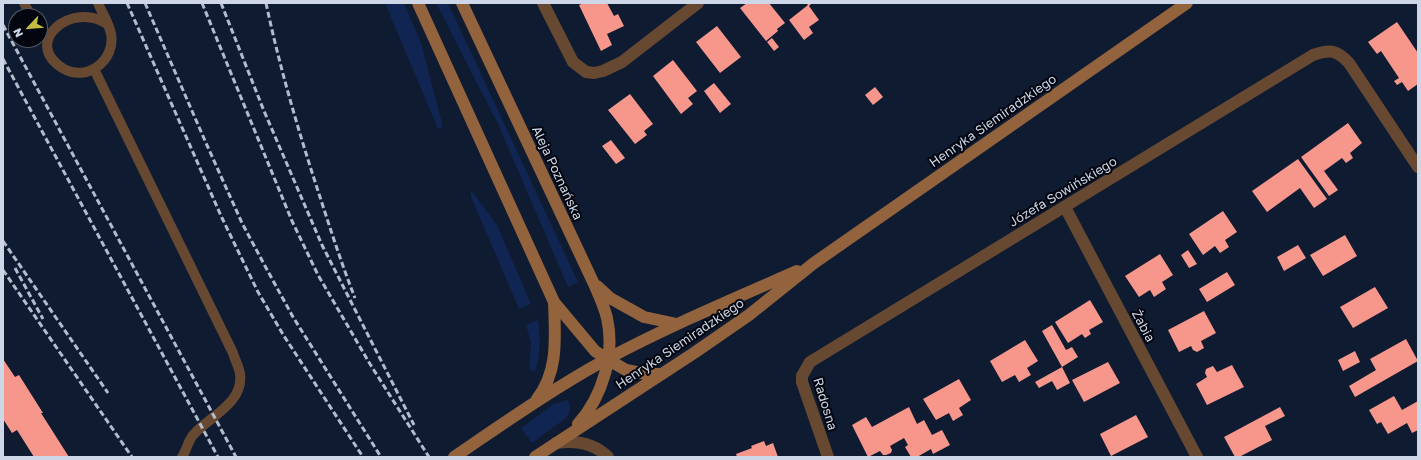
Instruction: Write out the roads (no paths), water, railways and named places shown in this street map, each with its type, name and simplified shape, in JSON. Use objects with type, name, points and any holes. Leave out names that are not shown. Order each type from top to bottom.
[{"type":"main road","points":[[418,3],[554,302],[595,351],[607,359],[626,370],[647,374],[664,374]]},
{"type":"main road","name":"Aleja Poznańska","points":[[462,3],[594,284],[607,319],[610,348],[601,386],[590,408],[575,427],[556,443]]},
{"type":"main road","name":"Henryka Siemiradzkiego","points":[[556,443],[664,374],[749,314],[814,263],[1187,3]]},
{"type":"main road","name":"Henryka Siemiradzkiego","points":[[454,457],[533,404],[607,359],[677,324],[814,263]]},
{"type":"main road","name":"Henryka Siemiradzkiego","points":[[594,284],[610,298],[644,317],[677,324]]},
{"type":"main road","points":[[533,404],[546,385],[554,359],[554,302]]},
{"type":"main road","points":[[537,456],[556,443]]},
{"type":"street","points":[[543,3],[574,62],[586,72],[594,73],[603,72],[622,62],[698,3]]},
{"type":"street","name":"Józefa Sowińskiego","points":[[810,362],[1320,52],[1339,53],[1349,63],[1418,167]]},
{"type":"street","name":"Żabia","points":[[1064,207],[1197,457]]},
{"type":"street","name":"Radosna","points":[[810,362],[802,376],[802,382],[828,457]]},
{"type":"street","points":[[556,443],[567,441],[584,444],[598,450],[608,457]]},
{"type":"lane","points":[[47,48],[56,62],[64,69],[74,72],[84,72],[94,69],[102,63],[109,55],[111,34],[98,3]]},
{"type":"lane","points":[[50,53],[47,37],[49,29],[53,22],[65,11],[81,8],[89,9],[96,13],[107,24]]},
{"type":"lane","points":[[94,69],[233,353],[240,374],[240,384],[237,392],[225,408],[195,432],[182,457]]},
{"type":"railway","points":[[127,3],[222,218],[258,292],[284,336],[363,457]]},
{"type":"railway","points":[[145,3],[242,223],[293,317],[381,457]]},
{"type":"railway","points":[[202,3],[292,221],[318,275],[370,364],[429,457]]},
{"type":"railway","points":[[221,3],[264,111],[322,245],[414,425]]},
{"type":"railway","points":[[266,3],[277,52],[297,125],[332,235],[355,298]]},
{"type":"railway","points":[[3,25],[236,457]]},
{"type":"railway","points":[[3,59],[218,457]]},
{"type":"railway","points":[[3,241],[108,393]]},
{"type":"railway","points":[[15,268],[43,319]]},
{"type":"railway","points":[[3,270],[132,457]]}]
